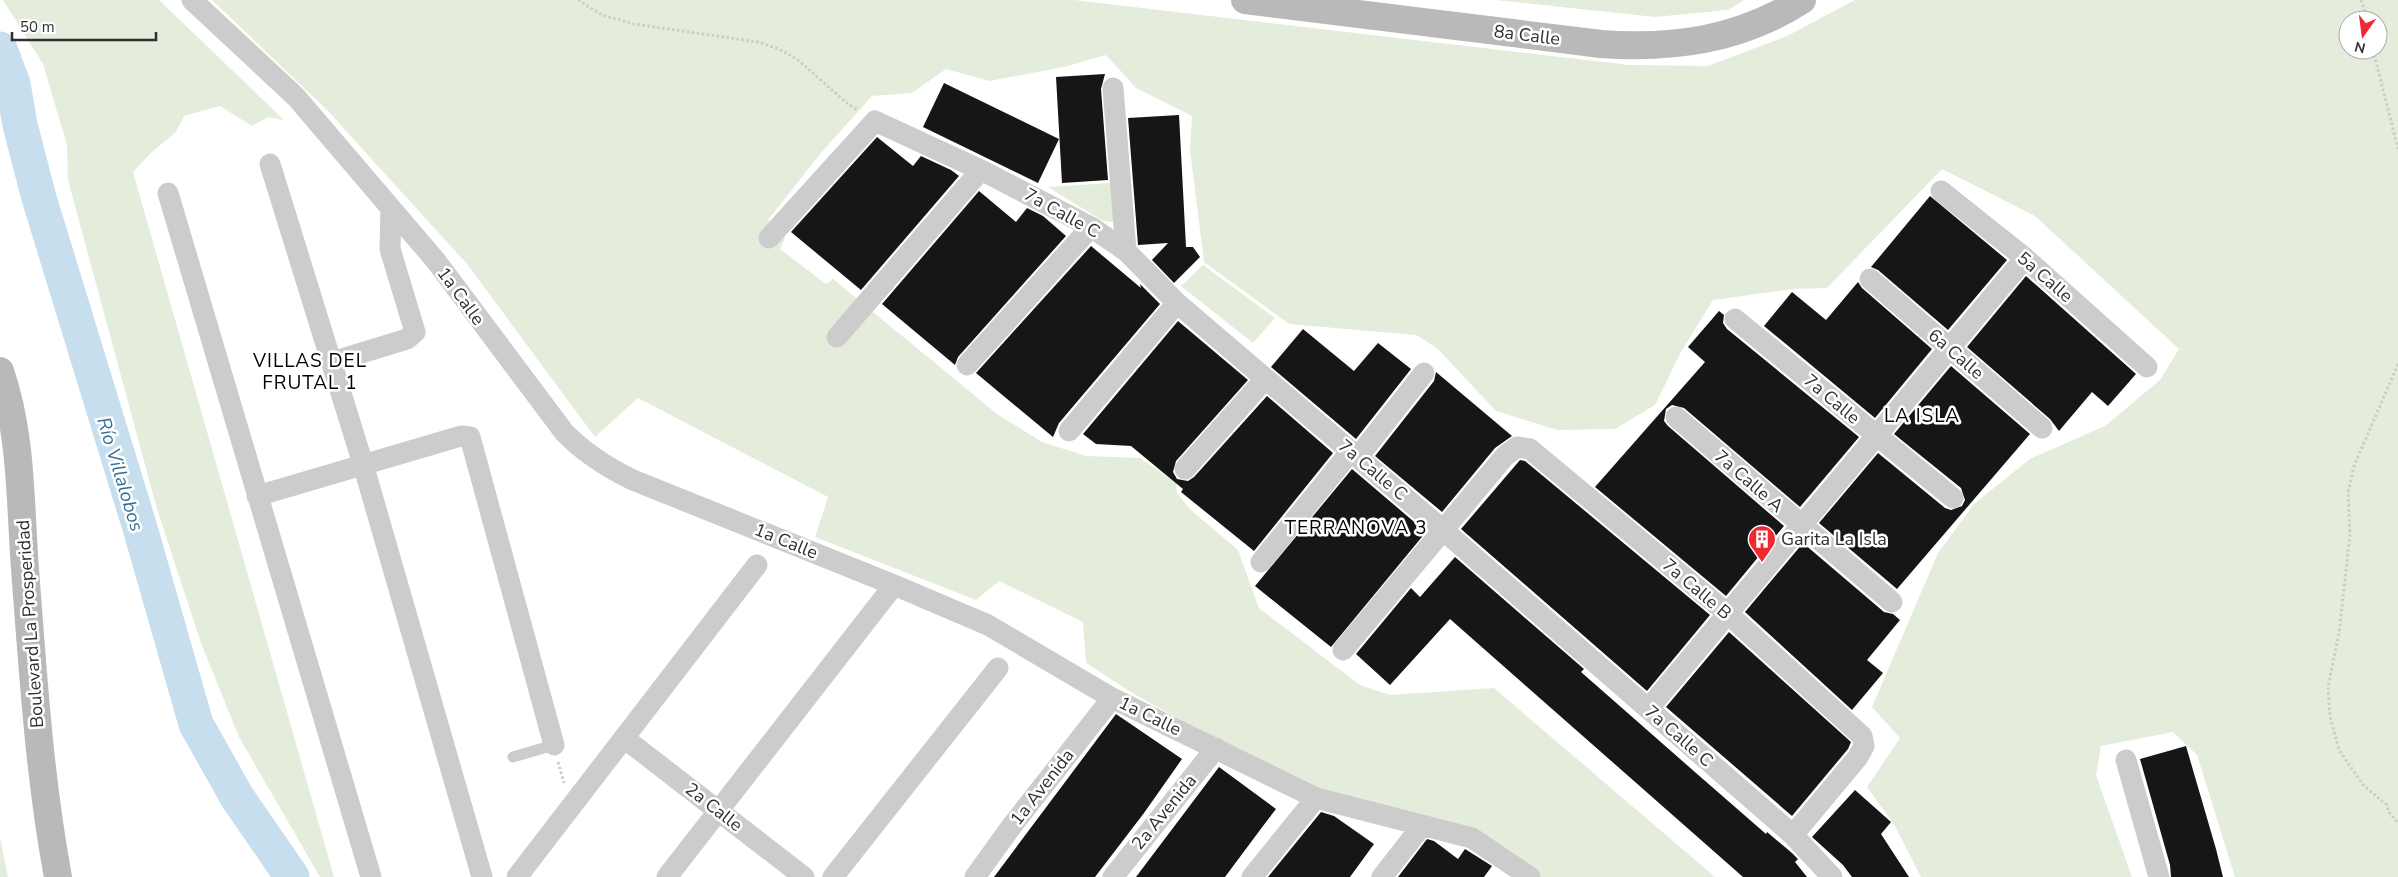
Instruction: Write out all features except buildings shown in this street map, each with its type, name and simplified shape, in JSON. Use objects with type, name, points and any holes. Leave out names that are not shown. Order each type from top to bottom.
[{"type":"main road","name":"8a Calle","points":[[1245,0],[1601,44],[1650,46],[1694,42],[1740,31],[1802,0]]},
{"type":"main road","name":"Boulevard La Prosperidad","points":[[0,371],[9,399],[18,460],[35,709],[40,761],[58,877]]},
{"type":"street","name":"1a Calle","points":[[192,0],[296,97],[436,261],[538,401],[564,432],[592,458],[633,480],[988,625],[1112,698],[1316,798],[1472,838],[1530,877]]},
{"type":"street","points":[[1113,88],[1126,251]]},
{"type":"street","points":[[769,238],[875,121]]},
{"type":"street","name":"7a Calle C","points":[[875,121],[981,170],[1091,227],[1126,251],[1177,303],[1443,530],[1793,835],[1832,877]]},
{"type":"street","points":[[270,164],[363,464],[482,877]]},
{"type":"street","points":[[837,337],[981,170]]},
{"type":"street","name":"5a Calle","points":[[1941,191],[2025,258],[2147,366]]},
{"type":"street","points":[[168,193],[371,877]]},
{"type":"street","points":[[332,362],[408,339],[415,332],[390,249],[391,208]]},
{"type":"street","points":[[967,365],[1091,227]]},
{"type":"street","points":[[1648,710],[1726,613],[2025,258]]},
{"type":"street","name":"6a Calle","points":[[1870,279],[2042,428]]},
{"type":"street","points":[[1069,430],[1177,303]]},
{"type":"street","name":"7a Calle","points":[[1735,319],[1953,498]]},
{"type":"street","points":[[1261,562],[1424,373]]},
{"type":"street","points":[[1185,469],[1265,379]]},
{"type":"street","name":"7a Calle A","points":[[1676,417],[1892,602]]},
{"type":"street","points":[[257,496],[461,436],[470,438],[554,745]]},
{"type":"street","name":"7a Calle B","points":[[1443,530],[1506,456],[1513,449],[1521,446],[1538,454],[1726,613],[1858,731],[1864,742],[1858,757],[1793,835]]},
{"type":"street","points":[[1343,650],[1443,530]]},
{"type":"street","points":[[518,877],[758,565]]},
{"type":"street","points":[[667,877],[894,585]]},
{"type":"street","points":[[833,877],[998,668]]},
{"type":"street","name":"1a Avenida","points":[[975,877],[1011,826],[1112,698]]},
{"type":"street","name":"2a Calle","points":[[624,738],[720,810],[804,877]]},
{"type":"street","name":"2a Avenida","points":[[1113,877],[1216,748]]},
{"type":"street","points":[[2126,760],[2159,877]]},
{"type":"street","points":[[1252,877],[1316,798]]},
{"type":"street","points":[[1382,877],[1421,826]]},
{"type":"lane","points":[[513,757],[554,745]]},
{"type":"path","points":[[578,0],[602,15],[634,24],[758,42],[779,49],[798,60],[848,104],[875,121]]},
{"type":"path","points":[[2376,60],[2398,149]]},
{"type":"path","points":[[2398,364],[2354,466],[2348,492],[2350,535],[2339,633],[2328,687],[2330,716],[2339,750],[2364,786],[2387,806],[2388,811],[2398,823]]},
{"type":"path","points":[[554,745],[571,809]]},
{"type":"green space","points":[[3,0],[159,0],[284,120],[268,117],[252,126],[220,106],[184,116],[176,132],[152,152],[133,172],[334,877],[320,877],[239,737],[201,643],[157,509],[68,180],[67,145],[43,64]]},
{"type":"green space","points":[[212,0],[1074,0],[1629,65],[1708,66],[1787,36],[1855,0],[2398,0],[2398,877],[2235,877],[2197,755],[2173,732],[2101,746],[2096,775],[2132,877],[1921,877],[1895,826],[1867,787],[1900,738],[1872,707],[1938,553],[1974,504],[2030,459],[2105,426],[2160,380],[2179,349],[2035,216],[1942,169],[1827,288],[1793,289],[1713,300],[1681,352],[1655,405],[1615,429],[1557,430],[1496,411],[1437,348],[1416,335],[1289,324],[1204,262],[1190,150],[1192,116],[1136,88],[1106,55],[1064,67],[989,81],[946,69],[912,93],[872,96],[820,154],[768,220],[785,238],[780,249],[826,284],[833,279],[997,414],[1042,442],[1086,456],[1140,458],[1176,483],[1177,493],[1191,510],[1238,550],[1259,608],[1360,685],[1390,695],[1494,688],[1715,877],[1537,877],[1510,855],[1331,799],[1268,768],[1134,694],[1086,663],[1083,622],[999,581],[976,600],[815,537],[828,497],[638,398],[595,437],[467,264],[327,110]]},
{"type":"green space","points":[[1496,0],[1744,0],[1728,10],[1655,17]]},
{"type":"green space","points":[[1111,183],[1115,222],[1103,221],[1048,187]]},
{"type":"green space","points":[[1203,265],[1275,318],[1253,343],[1181,286]]},
{"type":"green space","points":[[0,837],[8,877],[0,877]]},
{"type":"waterway","name":"Río Villalobos","points":[[0,49],[13,84],[20,125],[39,198],[140,528],[196,724],[237,797],[292,877]]},
{"type":"place","name":"Garita La Isla","points":[[1762,563]]},
{"type":"district","name":"VILLAS DEL FRUTAL 1","points":[[310,371]]},
{"type":"district","name":"LA ISLA","points":[[1922,415]]},
{"type":"district","name":"TERRANOVA 3","points":[[1356,527]]}]
